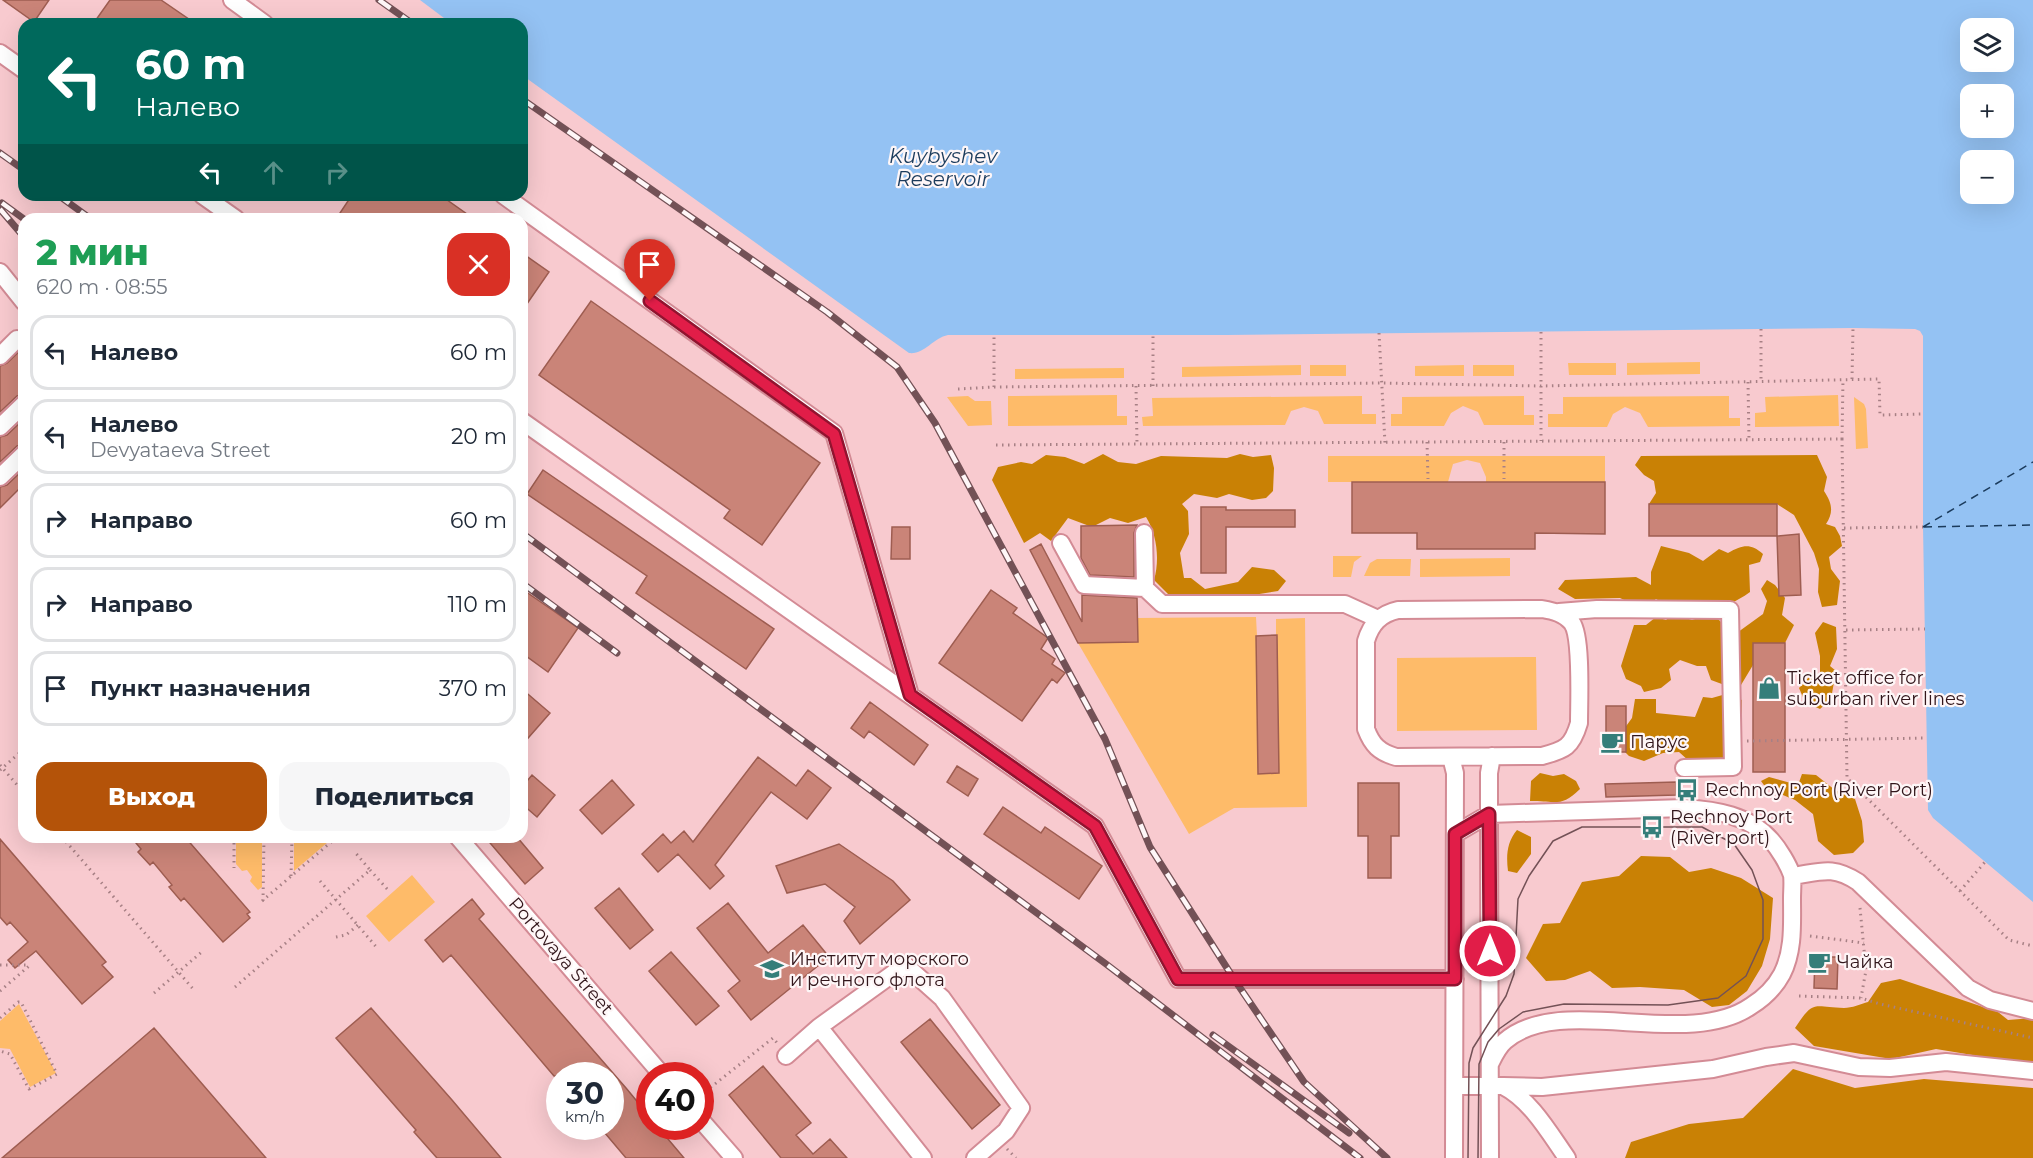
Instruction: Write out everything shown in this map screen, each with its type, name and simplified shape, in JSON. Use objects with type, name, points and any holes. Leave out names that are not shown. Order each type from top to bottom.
[{"type":"street","points":[[232,0],[257,18]]},
{"type":"street","points":[[0,53],[18,66]]},
{"type":"street","points":[[210,201],[228,213]]},
{"type":"street","points":[[511,201],[528,213]]},
{"type":"street","points":[[528,213],[834,434],[910,695]]},
{"type":"street","points":[[0,272],[18,294]]},
{"type":"street","points":[[0,356],[17,339]]},
{"type":"street","points":[[0,427],[18,410]]},
{"type":"street","points":[[528,425],[1095,826],[1178,979],[1455,979]]},
{"type":"street","points":[[0,477],[18,460]]},
{"type":"street","points":[[1144,533],[1144,588]]},
{"type":"street","points":[[1061,543],[1084,585],[1144,588],[1161,604],[1345,604],[1378,619]]},
{"type":"street","points":[[1559,612],[1572,623],[1577,637],[1579,723],[1576,735],[1569,745],[1560,751],[1542,756],[1396,757],[1385,754],[1370,741],[1366,729],[1366,641],[1370,628],[1387,612],[1542,609],[1559,612],[1596,609],[1730,610],[1733,767],[1684,768]]},
{"type":"street","points":[[1490,1158],[1497,1086],[1490,1064],[1489,773],[1492,756]]},
{"type":"street","points":[[1451,757],[1455,773],[1454,1158]]},
{"type":"street","points":[[1455,834],[1489,814],[1684,808],[1712,810],[1743,819],[1771,839],[1792,876],[1792,940],[1782,973],[1769,993],[1751,1007],[1737,1015],[1690,1024],[1578,1021],[1549,1023],[1531,1027],[1503,1042],[1490,1064]]},
{"type":"street","name":"Portovaya Street","points":[[463,843],[651,1062]]},
{"type":"street","points":[[1792,876],[1826,871],[1843,872],[1858,882],[1968,988],[1990,1000],[2033,1011]]},
{"type":"street","points":[[786,1056],[819,1027],[905,965],[942,998],[1021,1108],[1006,1131],[975,1158]]},
{"type":"street","points":[[819,1027],[923,1158]]},
{"type":"street","points":[[1455,1086],[1542,1087],[1713,1069],[1794,1053],[1859,1067],[1890,1068],[1946,1062],[2033,1071]]},
{"type":"street","points":[[1497,1086],[1510,1090],[1524,1102],[1567,1158]]},
{"type":"street","points":[[714,1135],[734,1158]]},
{"type":"path","points":[[1852,328],[1852,379]]},
{"type":"path","points":[[1761,329],[1761,381]]},
{"type":"path","points":[[1541,332],[1541,441]]},
{"type":"path","points":[[1379,333],[1385,442]]},
{"type":"path","points":[[993,387],[994,335]]},
{"type":"path","points":[[1153,335],[1153,386]]},
{"type":"path","points":[[1843,379],[1847,778],[2009,940],[2033,946]]},
{"type":"path","points":[[958,389],[1381,383],[1541,386],[1879,379],[1880,415],[1923,414]]},
{"type":"path","points":[[1748,381],[1749,440]]},
{"type":"path","points":[[1136,386],[1137,444]]},
{"type":"path","points":[[996,445],[1842,439]]},
{"type":"path","points":[[1427,442],[1428,479]]},
{"type":"path","points":[[1504,442],[1504,478]]},
{"type":"path","points":[[1844,528],[1923,527]]},
{"type":"path","points":[[1845,630],[1925,629]]},
{"type":"path","points":[[1733,741],[1927,738]]},
{"type":"path","points":[[18,754],[1,768],[18,786]]},
{"type":"path","points":[[67,843],[194,990]]},
{"type":"path","points":[[234,843],[234,868]]},
{"type":"path","points":[[264,843],[263,901],[329,843]]},
{"type":"path","points":[[291,876],[292,843]]},
{"type":"path","points":[[354,851],[389,891]]},
{"type":"path","points":[[1960,891],[1985,862]]},
{"type":"path","points":[[235,987],[370,870]]},
{"type":"path","points":[[320,881],[378,949]]},
{"type":"path","points":[[1858,882],[1866,970],[1861,998]]},
{"type":"path","points":[[336,937],[346,935],[358,925]]},
{"type":"path","points":[[1810,936],[1864,943]]},
{"type":"path","points":[[154,993],[204,950]]},
{"type":"path","points":[[0,965],[28,965],[0,991]]},
{"type":"path","points":[[1798,996],[1861,998],[2033,1038]]},
{"type":"path","points":[[0,1018],[18,1002],[21,1002],[57,1074],[29,1089],[10,1054],[0,1051]]},
{"type":"path","points":[[714,1085],[773,1038],[786,1056]]},
{"type":"shaded area","points":[[1700,362],[1700,374],[1627,375],[1627,363]]},
{"type":"shaded area","points":[[1568,363],[1616,363],[1616,375],[1569,375]]},
{"type":"shaded area","points":[[1301,365],[1301,375],[1182,377],[1182,367]]},
{"type":"shaded area","points":[[1310,365],[1346,365],[1346,376],[1310,376]]},
{"type":"shaded area","points":[[1464,365],[1464,376],[1415,376],[1415,366]]},
{"type":"shaded area","points":[[1473,365],[1514,365],[1514,376],[1473,376]]},
{"type":"shaded area","points":[[1124,368],[1124,378],[1015,379],[1015,369]]},
{"type":"shaded area","points":[[1117,395],[1117,416],[1127,416],[1127,425],[1008,426],[1008,396]]},
{"type":"shaded area","points":[[1838,395],[1839,426],[1755,427],[1755,413],[1766,412],[1765,397]]},
{"type":"shaded area","points":[[968,396],[975,401],[991,401],[992,425],[968,426],[947,397]]},
{"type":"shaded area","points":[[1362,396],[1362,414],[1376,414],[1376,424],[1324,424],[1318,411],[1304,407],[1291,411],[1285,425],[1143,426],[1142,417],[1153,416],[1152,398]]},
{"type":"shaded area","points":[[1524,396],[1524,415],[1534,415],[1534,425],[1484,425],[1478,412],[1463,406],[1451,413],[1444,426],[1391,426],[1391,414],[1402,414],[1402,397]]},
{"type":"shaded area","points":[[1729,396],[1729,418],[1740,418],[1740,426],[1648,427],[1640,413],[1625,407],[1613,414],[1607,427],[1548,427],[1548,414],[1563,414],[1563,397]]},
{"type":"shaded area","points":[[1854,397],[1864,404],[1866,409],[1868,448],[1856,449]]},
{"type":"shaded area","points":[[1103,454],[1118,462],[1136,464],[1161,456],[1227,458],[1240,454],[1253,457],[1271,455],[1274,468],[1273,491],[1266,498],[1252,500],[1229,494],[1217,498],[1194,494],[1182,504],[1188,511],[1189,534],[1180,553],[1184,578],[1191,578],[1205,589],[1238,582],[1252,567],[1274,570],[1286,581],[1278,591],[1228,599],[1170,596],[1154,580],[1157,564],[1156,547],[1153,531],[1146,517],[1128,523],[1110,518],[1092,527],[1068,518],[1051,541],[1040,533],[1024,543],[992,480],[998,467],[1021,462],[1032,464],[1046,455],[1065,457],[1084,464]]},
{"type":"shaded area","points":[[1817,455],[1827,477],[1824,491],[1831,508],[1826,524],[1835,527],[1842,546],[1829,557],[1831,569],[1840,581],[1837,605],[1822,607],[1818,592],[1819,569],[1814,553],[1794,515],[1777,504],[1649,504],[1656,493],[1654,481],[1644,475],[1635,465],[1641,456]]},
{"type":"shaded area","points":[[1328,456],[1605,456],[1605,482],[1486,482],[1480,463],[1467,460],[1453,464],[1448,482],[1328,482]]},
{"type":"shaded area","points":[[1661,546],[1689,553],[1703,561],[1719,549],[1728,553],[1738,548],[1750,547],[1763,554],[1760,562],[1749,565],[1750,592],[1724,605],[1717,606],[1681,600],[1670,607],[1656,599],[1643,609],[1620,598],[1575,599],[1558,589],[1565,580],[1636,577],[1651,585],[1651,572]]},
{"type":"shaded area","points":[[1333,556],[1362,556],[1354,562],[1351,577],[1333,577]]},
{"type":"shaded area","points":[[1510,558],[1510,576],[1420,577],[1420,559]]},
{"type":"shaded area","points":[[1377,559],[1411,559],[1410,576],[1364,576],[1370,563]]},
{"type":"shaded area","points":[[1767,580],[1775,585],[1785,598],[1782,615],[1794,625],[1785,643],[1753,643],[1753,665],[1738,690],[1711,680],[1706,666],[1697,666],[1680,660],[1669,669],[1671,680],[1661,688],[1644,692],[1641,686],[1626,679],[1621,666],[1634,625],[1646,625],[1656,617],[1666,620],[1673,614],[1692,620],[1708,615],[1717,618],[1734,635],[1763,614],[1767,601],[1761,589]]},
{"type":"shaded area","points":[[1256,617],[1257,636],[1276,635],[1276,619],[1305,618],[1307,807],[1234,808],[1189,834],[1078,643],[1138,642],[1138,618]]},
{"type":"shaded area","points":[[1823,622],[1836,627],[1837,649],[1830,666],[1836,671],[1831,699],[1820,709],[1805,702],[1799,688],[1809,677],[1820,674],[1820,656],[1815,633]]},
{"type":"shaded area","points":[[1536,657],[1537,730],[1397,731],[1397,658]]},
{"type":"shaded area","points":[[1726,694],[1742,700],[1742,715],[1735,729],[1733,747],[1722,761],[1689,761],[1679,752],[1663,753],[1644,761],[1629,756],[1618,745],[1624,729],[1632,718],[1635,699],[1656,699],[1656,713],[1695,717],[1703,697],[1712,698]]},
{"type":"shaded area","points":[[1540,773],[1553,776],[1564,774],[1576,781],[1580,789],[1562,801],[1530,801],[1531,781]]},
{"type":"shaded area","points":[[1802,774],[1816,775],[1835,790],[1855,799],[1862,821],[1864,842],[1853,853],[1834,855],[1818,841],[1813,814],[1795,800],[1766,788],[1761,781],[1769,777],[1798,785]]},
{"type":"shaded area","points":[[1517,830],[1531,837],[1531,854],[1517,873],[1508,871],[1507,860],[1509,844]]},
{"type":"shaded area","points":[[236,843],[262,843],[262,887],[258,890],[250,881],[252,877],[247,870],[242,871],[236,864]]},
{"type":"shaded area","points":[[294,843],[327,843],[294,871]]},
{"type":"shaded area","points":[[1641,856],[1670,857],[1689,872],[1711,868],[1741,878],[1773,898],[1770,939],[1762,966],[1747,991],[1729,1005],[1712,1007],[1684,990],[1612,988],[1590,971],[1565,980],[1546,981],[1526,958],[1543,924],[1560,923],[1582,882],[1619,876]]},
{"type":"shaded area","points":[[412,875],[435,902],[389,942],[366,916]]},
{"type":"shaded area","points":[[1900,979],[1998,1012],[2008,1020],[2033,1018],[2033,1065],[1936,1049],[1891,1059],[1814,1046],[1795,1028],[1806,1012],[1815,1007],[1853,1007],[1868,1002],[1881,983]]},
{"type":"shaded area","points":[[19,1004],[56,1073],[30,1087],[10,1049],[0,1048],[0,1021]]},
{"type":"shaded area","points":[[1793,1069],[1855,1088],[1924,1079],[2033,1088],[2033,1158],[1625,1158],[1631,1142],[1689,1124],[1743,1118]]},
{"type":"water","name":"Kuybyshev Reservoir","points":[[420,0],[2033,0],[2033,902],[1933,818],[1928,810],[1923,527],[1923,336],[1920,331],[1853,328],[1226,335],[948,335],[914,353],[909,353],[528,79],[528,18],[444,18]]},
{"type":"building","points":[[3,0],[49,0],[37,18],[28,18]]},
{"type":"building","points":[[110,0],[161,0],[187,18],[97,18]]},
{"type":"building","points":[[348,201],[448,201],[466,213],[340,213]]},
{"type":"building","points":[[528,257],[549,272],[528,302]]},
{"type":"building","points":[[591,301],[820,463],[762,545],[724,518],[730,510],[539,375]]},
{"type":"building","points":[[18,353],[18,396],[0,412],[0,366]]},
{"type":"building","points":[[18,425],[18,446],[0,462],[0,437],[7,435]]},
{"type":"building","points":[[543,470],[774,629],[746,669],[636,593],[647,576],[528,492]]},
{"type":"building","points":[[18,475],[18,490],[0,508],[0,487],[7,485]]},
{"type":"building","points":[[1352,482],[1605,482],[1605,534],[1535,533],[1535,549],[1417,549],[1417,533],[1352,533]]},
{"type":"building","points":[[1649,504],[1777,504],[1777,536],[1649,536]]},
{"type":"building","points":[[1201,507],[1226,507],[1226,510],[1295,510],[1295,527],[1226,527],[1226,573],[1201,573]]},
{"type":"building","points":[[1137,525],[1134,533],[1134,577],[1090,575],[1081,558],[1081,526]]},
{"type":"building","points":[[892,527],[910,527],[910,559],[891,559]]},
{"type":"building","points":[[1799,534],[1801,595],[1779,596],[1777,536]]},
{"type":"building","points":[[1041,544],[1082,622],[1082,595],[1137,598],[1138,642],[1078,643],[1030,550]]},
{"type":"building","points":[[991,590],[1017,608],[1013,613],[1048,638],[1041,649],[1055,659],[1052,664],[1065,673],[1057,683],[1052,679],[1022,721],[939,663]]},
{"type":"building","points":[[528,593],[578,628],[548,672],[528,657]]},
{"type":"building","points":[[1277,635],[1279,773],[1258,774],[1256,636]]},
{"type":"building","name":"Ticket office for suburban river lines","points":[[1753,643],[1785,643],[1785,772],[1753,772]]},
{"type":"building","points":[[528,694],[550,713],[528,738]]},
{"type":"building","points":[[870,702],[928,745],[914,765],[869,731],[864,738],[851,728]]},
{"type":"building","points":[[1606,706],[1626,706],[1626,752],[1606,752]]},
{"type":"building","points":[[758,757],[796,786],[808,770],[831,788],[807,819],[771,792],[715,865],[724,876],[710,889],[678,854],[658,872],[642,854],[663,834],[671,843],[684,831],[693,842]]},
{"type":"building","points":[[957,766],[978,779],[968,796],[947,782]]},
{"type":"building","points":[[532,775],[555,795],[537,817],[528,809],[528,780]]},
{"type":"building","points":[[612,780],[634,805],[602,834],[580,810]]},
{"type":"building","points":[[1676,782],[1676,795],[1606,797],[1605,784]]},
{"type":"building","points":[[1358,783],[1399,783],[1399,836],[1391,836],[1391,878],[1368,878],[1368,836],[1358,836]]},
{"type":"building","points":[[1003,807],[1041,833],[1045,827],[1102,866],[1079,899],[984,834]]},
{"type":"building","points":[[0,839],[106,962],[102,965],[113,977],[82,1004],[36,951],[15,968],[8,960],[28,942],[10,922],[7,925],[0,917]]},
{"type":"building","points":[[136,843],[190,843],[250,912],[247,914],[250,918],[223,942],[184,898],[181,901],[169,887],[172,885],[153,862],[150,865],[138,852],[141,849]]},
{"type":"building","points":[[490,843],[522,843],[543,868],[525,884]]},
{"type":"building","points":[[839,844],[893,881],[910,900],[860,944],[844,921],[855,907],[825,884],[787,893],[776,866]]},
{"type":"building","points":[[619,888],[653,930],[630,949],[595,908]]},
{"type":"building","points":[[472,899],[484,914],[479,919],[603,1062],[546,1062],[546,1067],[451,955],[443,962],[425,940]]},
{"type":"building","name":"Институт морского и речного флота","points":[[728,903],[768,953],[803,925],[829,957],[751,1020],[728,991],[740,981],[697,928]]},
{"type":"building","points":[[671,952],[719,1006],[696,1025],[649,971]]},
{"type":"building","points":[[1815,957],[1838,957],[1837,989],[1814,988]]},
{"type":"building","points":[[371,1008],[501,1158],[437,1158],[414,1132],[416,1130],[336,1038]]},
{"type":"building","points":[[930,1019],[1000,1105],[972,1129],[901,1042]]},
{"type":"building","points":[[154,1028],[266,1158],[2,1158],[124,1054]]},
{"type":"building","points":[[763,1066],[811,1123],[796,1135],[813,1154],[830,1139],[847,1158],[781,1158],[729,1095]]},
{"type":"building","points":[[624,1086],[636,1100],[636,1140],[669,1140],[684,1158],[626,1158],[611,1140],[624,1140]]},
{"type":"ferry route","points":[[1923,527],[2033,462]]},
{"type":"ferry route","points":[[1924,527],[2033,525]]},
{"type":"tram line","points":[[1468,1158],[1469,1063],[1473,1048],[1506,996],[1514,974],[1518,899],[1529,876],[1553,841],[1582,827],[1702,827],[1734,844],[1752,870],[1763,900],[1763,939],[1746,976],[1718,998],[1668,1005],[1564,1004],[1523,1012],[1499,1029],[1488,1042],[1479,1064],[1478,1158]]},
{"type":"railway","points":[[379,0],[404,18]]},
{"type":"railway","points":[[528,103],[827,312],[897,367],[935,423],[1105,739],[1150,847],[1234,979],[1304,1082],[1387,1158]]},
{"type":"railway","points":[[0,153],[18,166]]},
{"type":"railway","points":[[66,201],[83,213]]},
{"type":"railway","points":[[2,203],[18,215]]},
{"type":"railway","points":[[0,209],[18,230]]},
{"type":"railway","points":[[528,537],[1106,964],[1360,1158]]},
{"type":"railway","points":[[528,587],[617,653]]},
{"type":"railway","points":[[1213,1035],[1349,1133]]},
{"type":"place","name":"Ticket office for suburban river lines","points":[[1769,688]]},
{"type":"place","name":"Парус","points":[[1612,742]]},
{"type":"place","name":"Rechnoy Port (River Port)","points":[[1687,790]]},
{"type":"place","name":"Rechnoy Port (River port)","points":[[1652,827]]},
{"type":"place","name":"Чайка","points":[[1819,962]]},
{"type":"place","name":"Институт морского и речного флота","points":[[772,969]]},
{"type":"route","points":[[650,301],[834,434],[910,695],[1095,826],[1178,979],[1455,979],[1455,834],[1489,814],[1490,951]]}]
